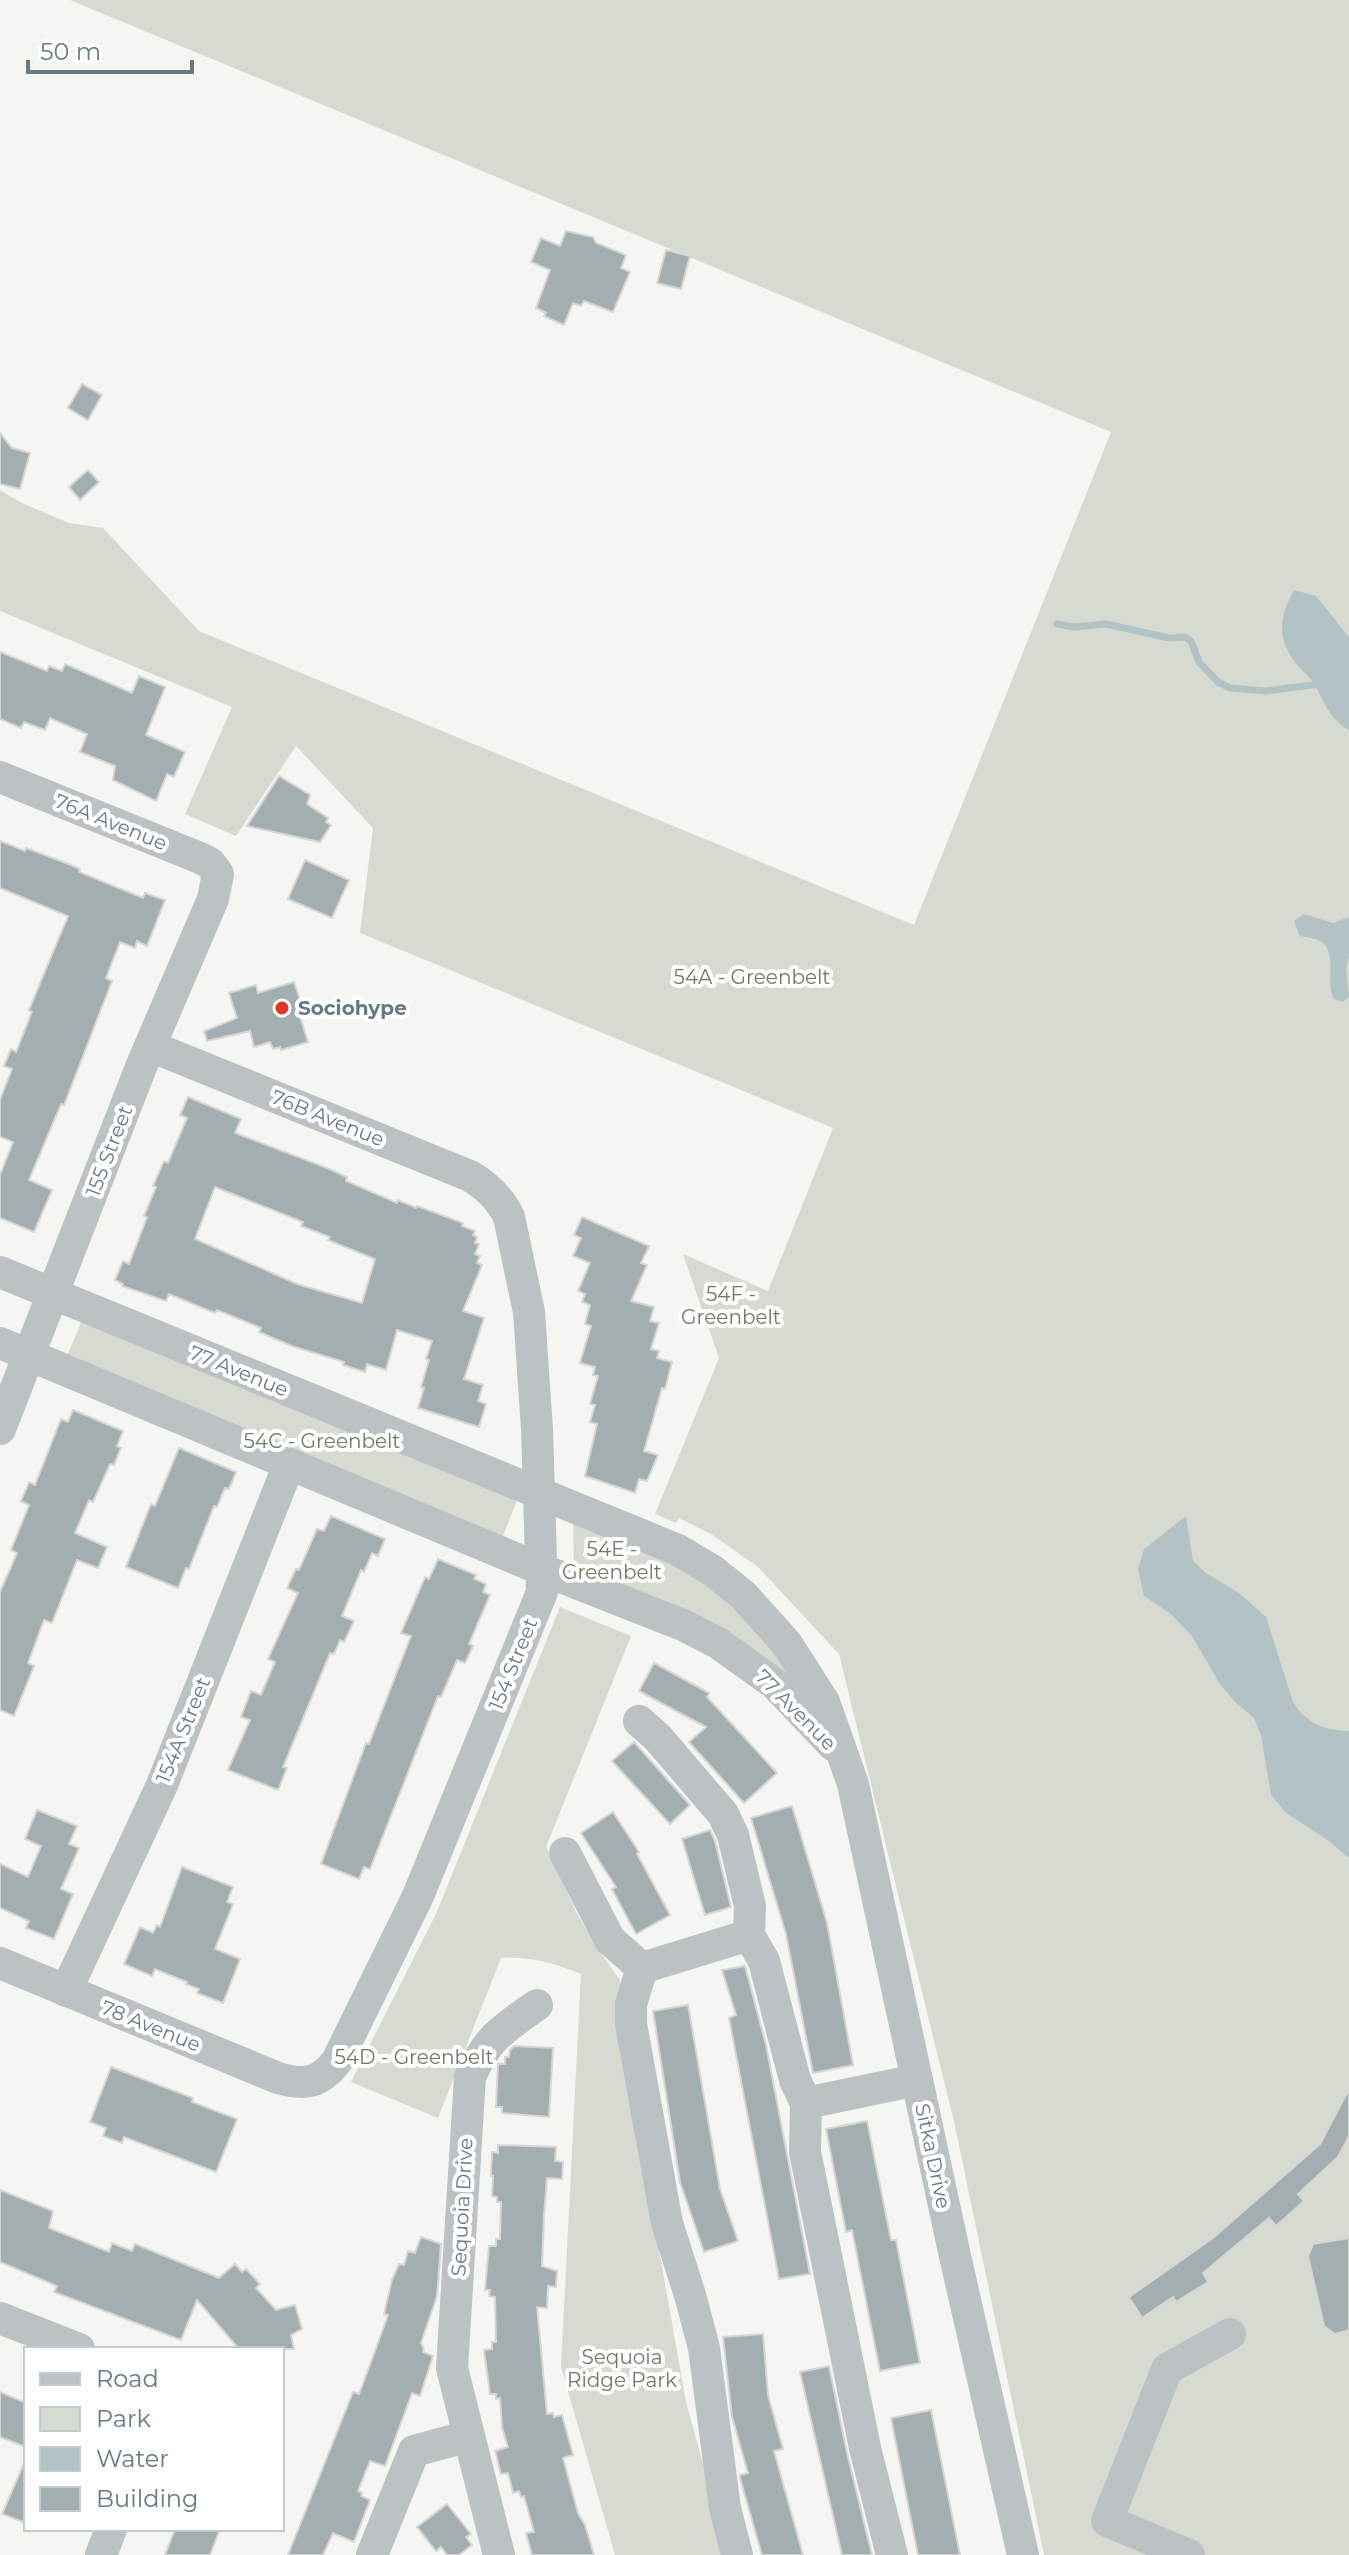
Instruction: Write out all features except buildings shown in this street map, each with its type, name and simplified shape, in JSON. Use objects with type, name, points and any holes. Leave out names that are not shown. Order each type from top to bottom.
[{"type":"street","name":"76A Avenue","points":[[0,777],[200,858],[210,863],[218,874]]},
{"type":"street","name":"155 Street","points":[[0,1429],[150,1046],[213,899],[218,874]]},
{"type":"street","name":"76B Avenue","points":[[150,1046],[470,1176],[486,1185],[499,1200]]},
{"type":"street","name":"154 Street","points":[[304,2083],[320,2079],[337,2061],[408,1918],[542,1592],[537,1429],[528,1300],[509,1217],[499,1200]]},
{"type":"street","name":"77 Avenue","points":[[0,1272],[678,1550],[713,1571],[743,1595],[773,1627],[805,1669],[824,1702],[844,1758]]},
{"type":"street","name":"77 Avenue","points":[[0,1343],[543,1570],[683,1625],[718,1643],[775,1684],[844,1758]]},
{"type":"street","name":"154A Street","points":[[66,1991],[162,1785],[289,1464]]},
{"type":"street","points":[[639,1721],[658,1738],[723,1814],[733,1835],[750,1906],[749,1935],[764,1961],[795,2080],[806,2103],[805,2152],[865,2448],[892,2555]]},
{"type":"street","name":"Sitka Drive","points":[[844,1758],[853,1784],[1023,2555]]},
{"type":"street","points":[[565,1853],[610,1940],[642,1968]]},
{"type":"street","points":[[642,1968],[749,1935]]},
{"type":"street","name":"78 Avenue","points":[[0,1963],[278,2078],[304,2083]]},
{"type":"street","points":[[642,1968],[631,2004],[631,2024],[667,2223],[704,2348],[725,2508],[737,2555]]},
{"type":"street","name":"Sequoia Drive","points":[[499,2555],[452,2368],[470,2077],[480,2054],[494,2036],[537,2005]]},
{"type":"street","points":[[806,2103],[917,2080]]},
{"type":"street","points":[[0,2318],[74,2347]]},
{"type":"street","points":[[1189,2555],[1107,2521],[1167,2369],[1230,2334]]},
{"type":"street","points":[[372,2555],[414,2451],[469,2436]]},
{"type":"street","points":[[101,2555],[110,2531]]},
{"type":"green space","points":[[70,0],[1349,0],[1349,2555],[1044,2555],[955,2126],[839,1654],[758,1567],[711,1534],[679,1518],[676,1523],[655,1514],[719,1358],[683,1254],[768,1291],[833,1128],[360,933],[373,828],[296,746],[236,836],[185,814],[232,707],[0,611],[0,490],[69,523],[103,528],[199,631],[914,925],[1111,432]]},
{"type":"green space","name":"54C - Greenbelt","points":[[83,1318],[519,1496],[501,1540],[65,1361]]},
{"type":"green space","name":"54E - Greenbelt","points":[[573,1516],[714,1584],[807,1685],[574,1572]]},
{"type":"green space","points":[[560,1607],[631,1636],[546,1847],[577,1914],[620,1980],[623,2047],[686,2402],[728,2555],[615,2555],[561,2367],[581,1974],[542,1961],[501,1958],[438,2118],[351,2082],[436,1914]]},
{"type":"water","points":[[1294,590],[1316,596],[1349,637],[1349,730],[1333,716],[1284,643],[1283,617]]},
{"type":"water","points":[[1304,914],[1333,923],[1349,917],[1346,968],[1349,997],[1343,1002],[1334,999],[1331,992],[1330,959],[1325,945],[1299,935],[1294,921]]},
{"type":"water","points":[[1186,1516],[1193,1561],[1206,1573],[1239,1593],[1266,1617],[1293,1702],[1298,1709],[1317,1724],[1349,1731],[1349,1858],[1286,1813],[1271,1795],[1261,1736],[1254,1718],[1220,1684],[1192,1636],[1171,1614],[1144,1596],[1138,1569],[1144,1549]]},
{"type":"waterway","points":[[1057,624],[1074,627],[1106,624],[1169,638],[1185,637],[1191,641],[1199,662],[1218,682],[1230,688],[1266,691],[1320,684]]},
{"type":"place","name":"Sociohype","points":[[282,1008]]},
{"type":"park label","name":"54A - Greenbelt","points":[[752,977]]},
{"type":"park label","name":"54F - Greenbelt","points":[[731,1306]]},
{"type":"park label","name":"54D - Greenbelt","points":[[414,2057]]},
{"type":"park label","name":"Sequoia Ridge Park","points":[[622,2368]]}]
